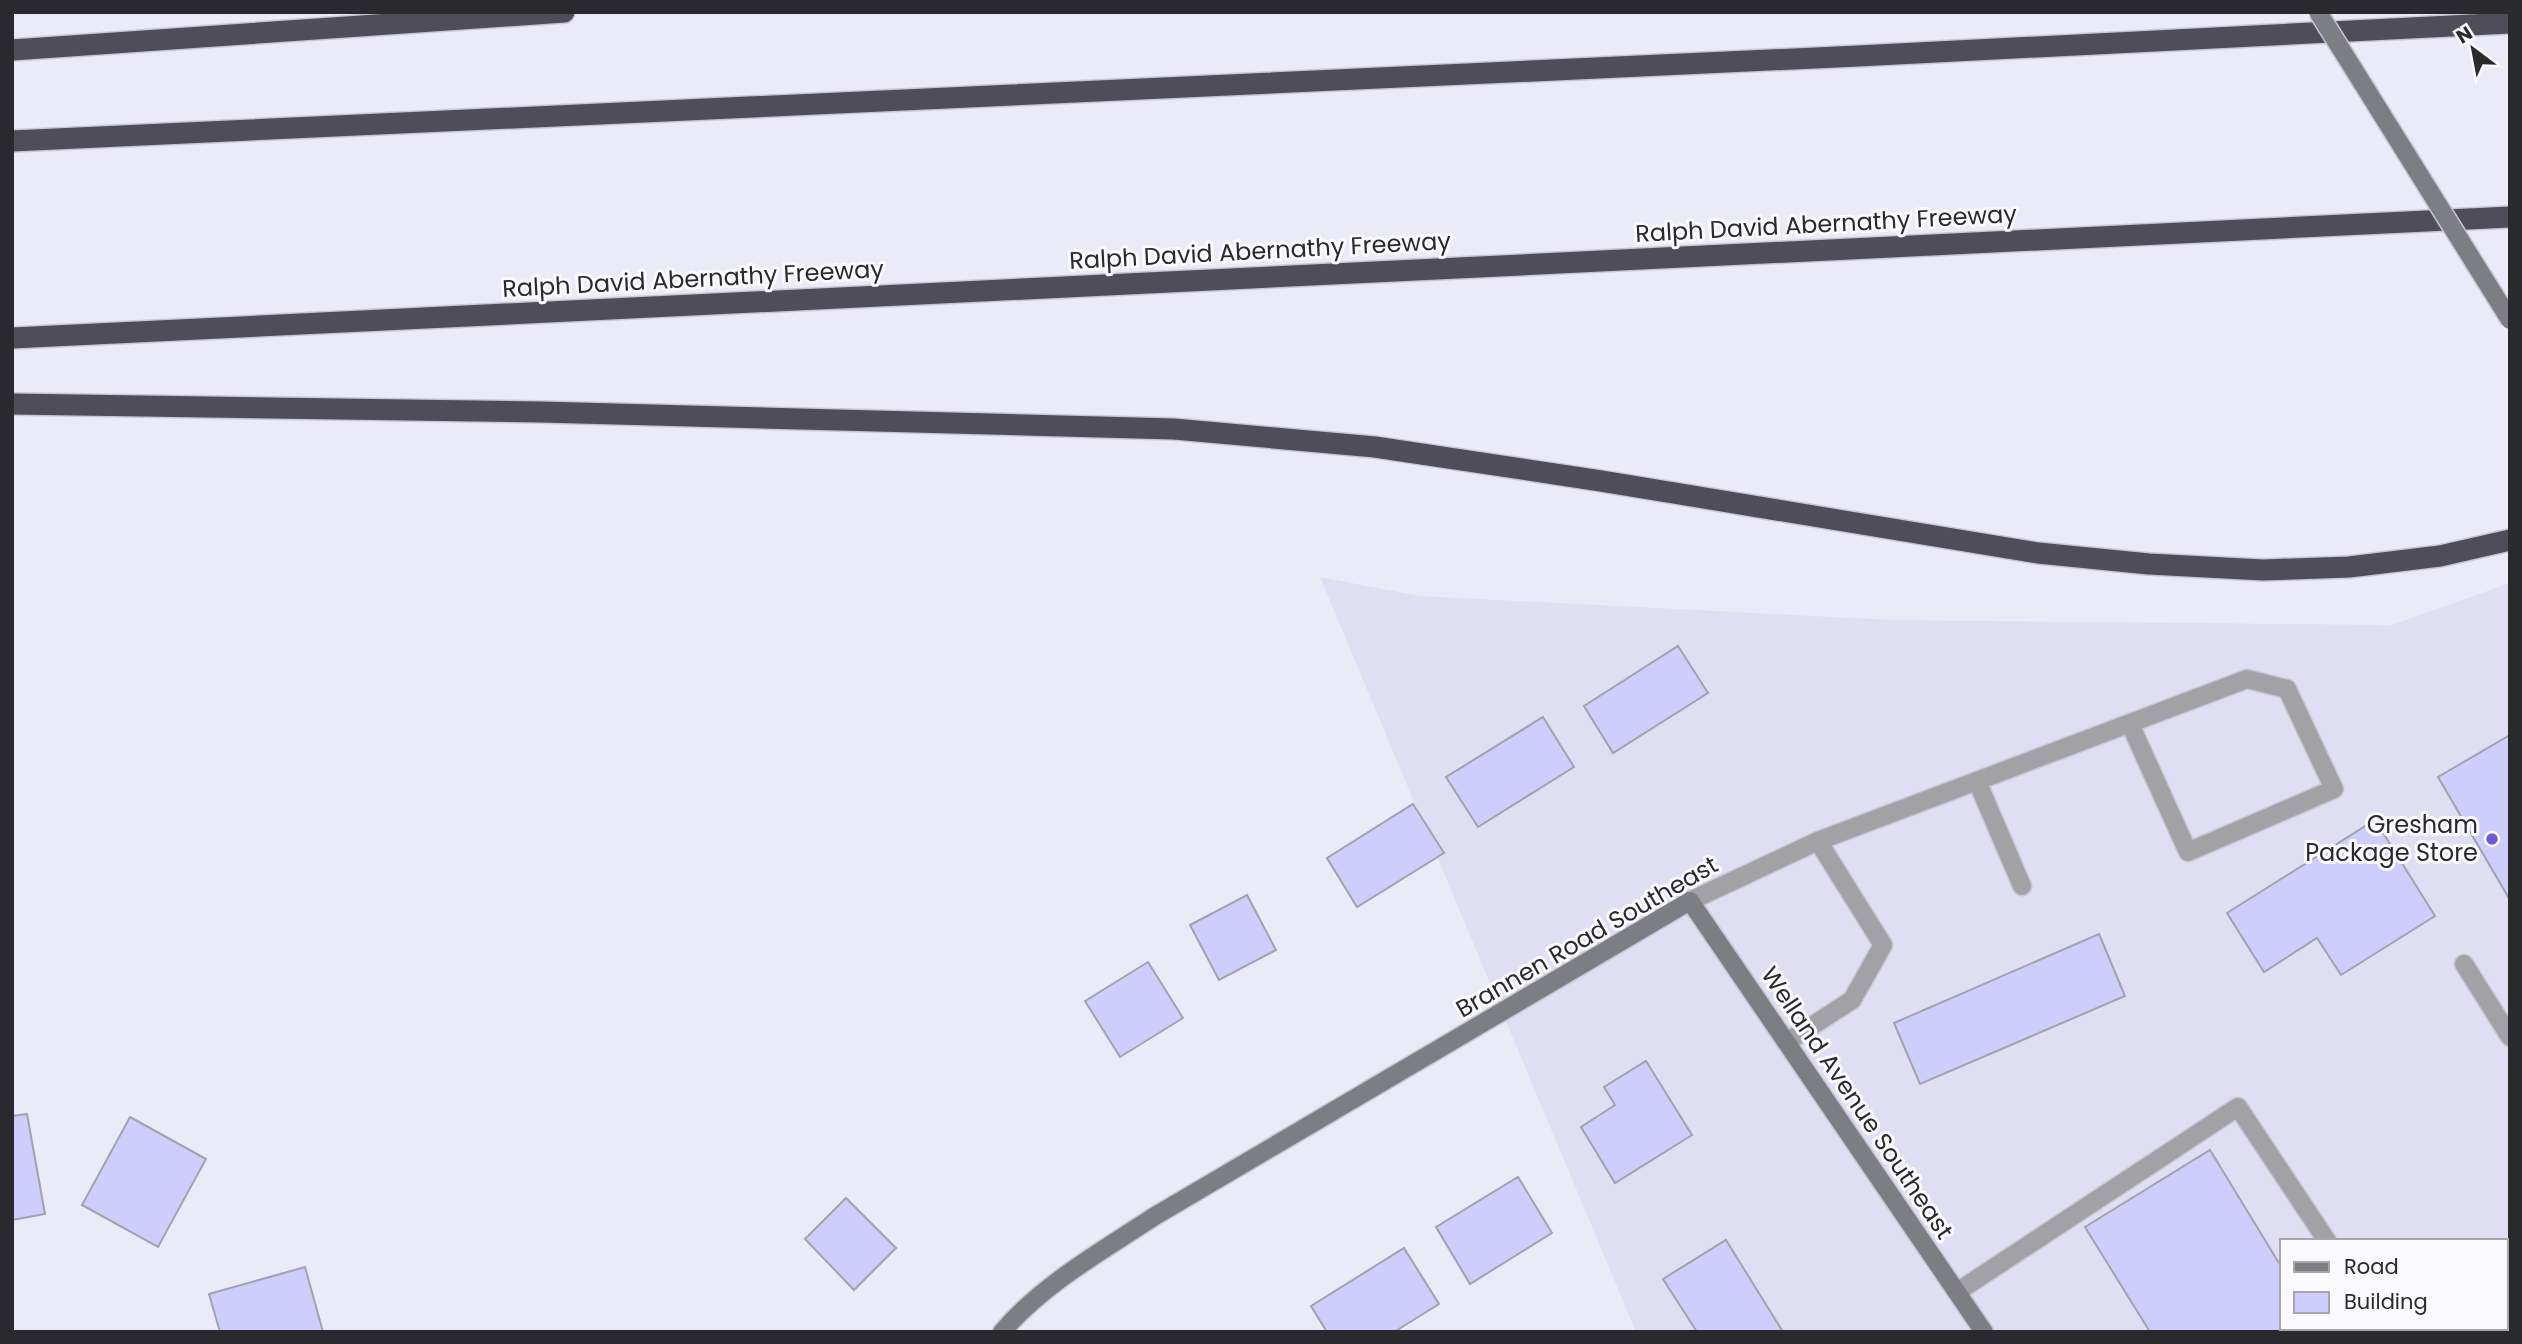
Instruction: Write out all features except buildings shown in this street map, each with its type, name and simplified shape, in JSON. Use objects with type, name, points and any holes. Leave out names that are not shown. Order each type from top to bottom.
[{"type":"highway","points":[[12,51],[564,12]]},
{"type":"highway","points":[[12,141],[2510,23]]},
{"type":"highway","name":"Ralph David Abernathy Freeway","points":[[12,338],[2510,216]]},
{"type":"highway","points":[[12,404],[541,412],[1174,429],[1375,447],[1601,481],[2038,553],[2149,564],[2263,570],[2349,567],[2440,556],[2510,540]]},
{"type":"street","points":[[2318,12],[2510,320]]},
{"type":"street","name":"Brannen Road Southeast","points":[[1002,1332],[1041,1295],[1089,1259],[1155,1216],[1690,901],[1818,842],[2247,679],[2287,689],[2334,789],[2188,852],[2130,724]]},
{"type":"street","points":[[1977,781],[2022,886]]},
{"type":"street","points":[[1787,1042],[1853,1000],[1882,946],[1818,842]]},
{"type":"street","name":"Welland Avenue Southeast","points":[[1690,901],[1983,1332]]},
{"type":"street","points":[[2464,964],[2510,1037]]},
{"type":"street","points":[[1957,1292],[2238,1107],[2326,1239]]},
{"type":"shaded area","points":[[1320,577],[1420,596],[1893,620],[2392,625],[2510,583],[2510,1332],[1636,1332]]},
{"type":"place","name":"Gresham Package Store","points":[[2492,839]]}]
